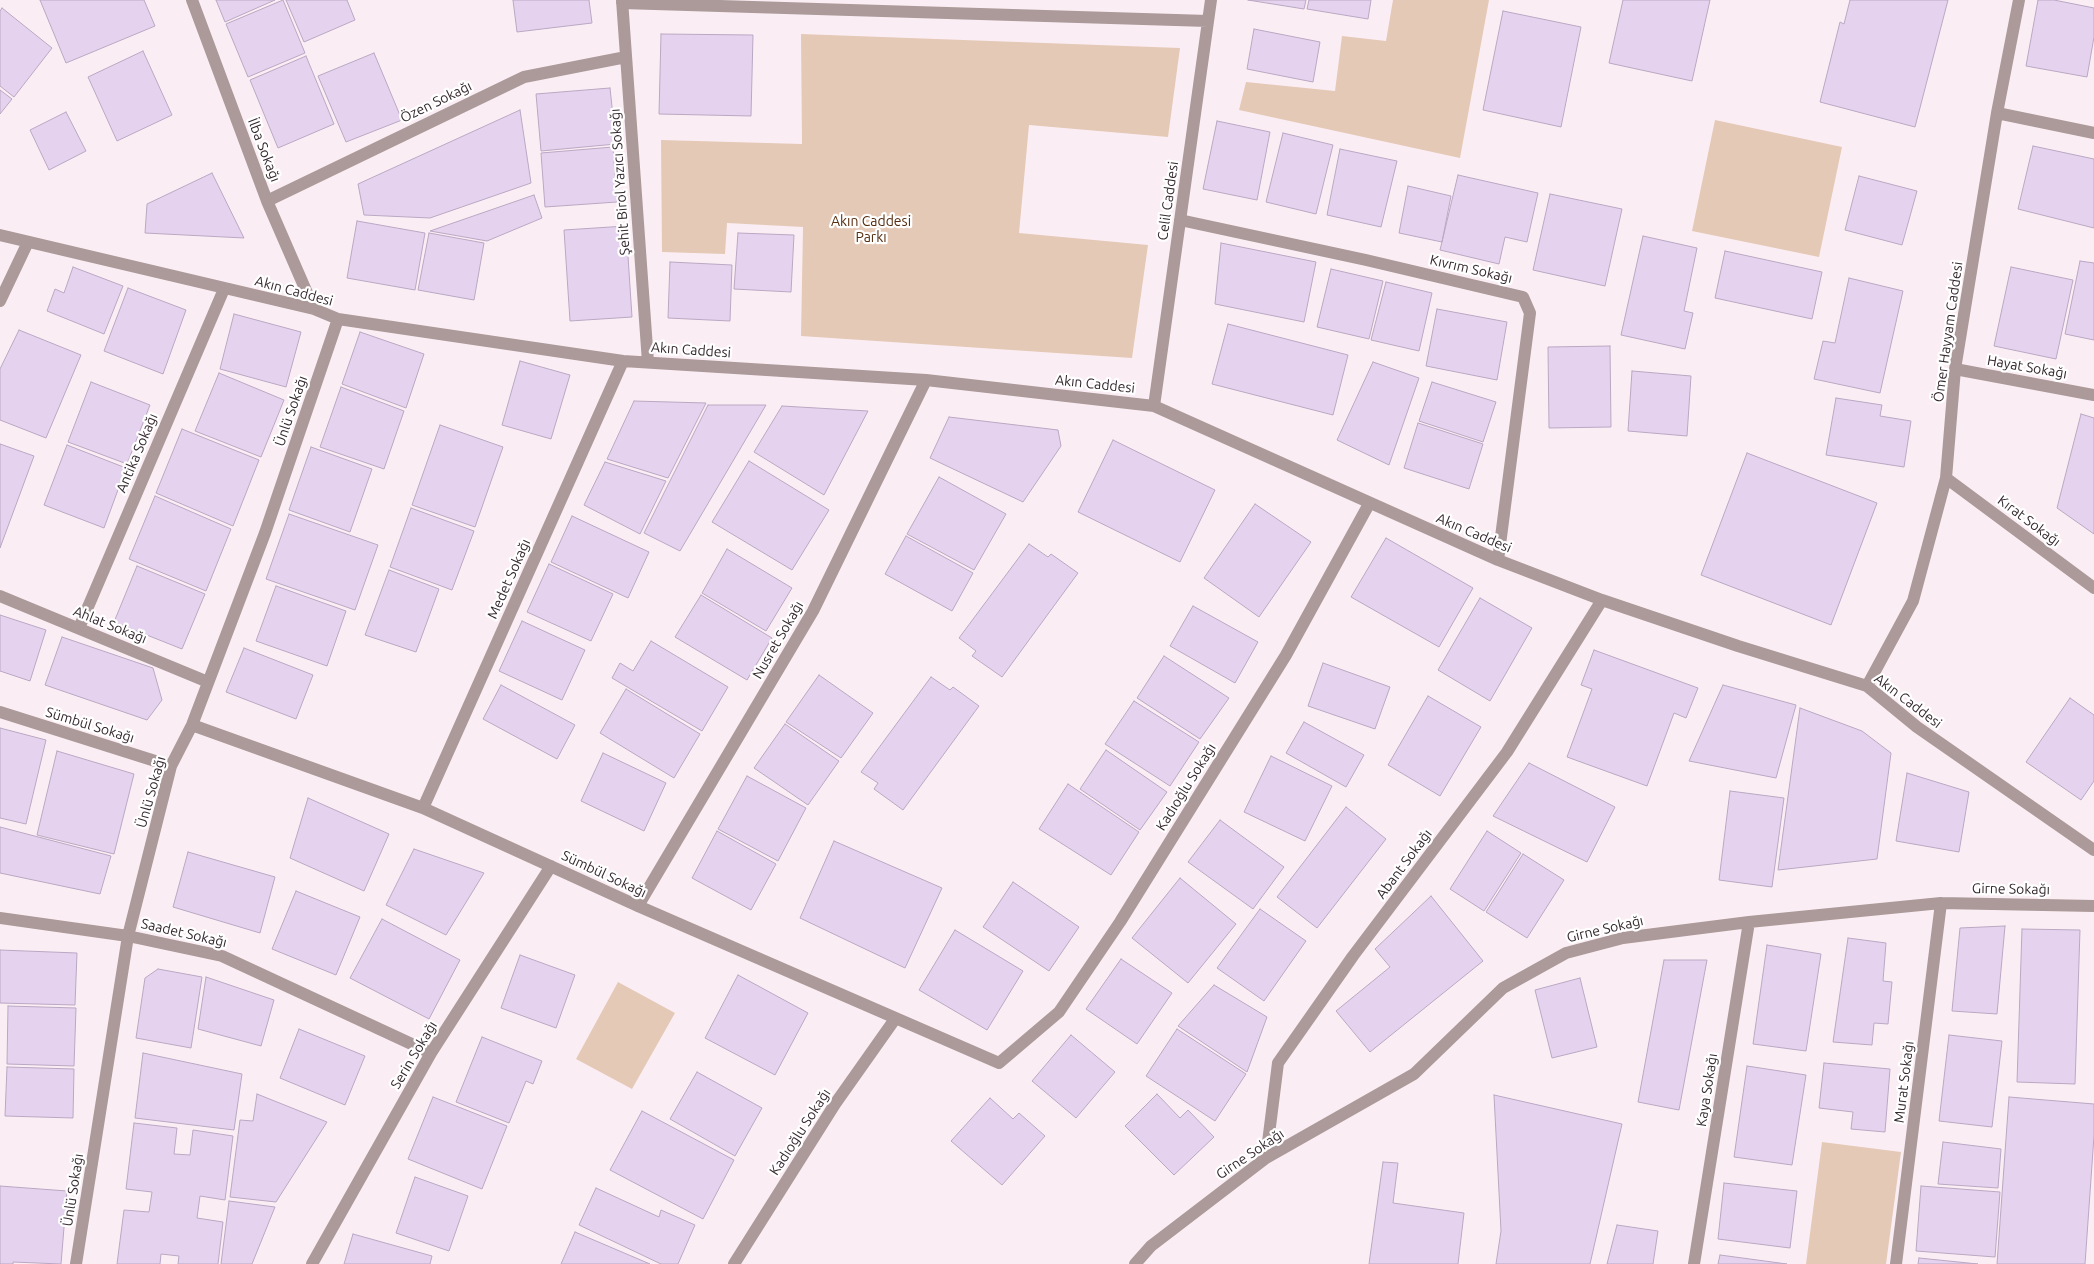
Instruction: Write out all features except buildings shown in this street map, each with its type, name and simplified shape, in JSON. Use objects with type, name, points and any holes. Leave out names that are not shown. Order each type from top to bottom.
[{"type":"street","name":"İlba Sokağı","points":[[192,0],[268,200],[314,309]]},
{"type":"street","name":"Celil Caddesi","points":[[1154,406],[1211,0]]},
{"type":"street","name":"Ömer Hayyam Caddesi","points":[[1867,686],[1913,601],[1946,478],[1955,369],[1997,113],[2019,0]]},
{"type":"street","points":[[622,1],[1208,21]]},
{"type":"street","name":"Şehit Birol Yazıcı Sokağı","points":[[622,1],[648,362]]},
{"type":"street","name":"Özen Sokağı","points":[[268,200],[524,77],[626,57]]},
{"type":"street","points":[[1997,113],[2094,133]]},
{"type":"street","name":"Kıvrım Sokağı","points":[[1180,220],[1366,260],[1523,297],[1530,313],[1498,560]]},
{"type":"street","name":"Akın Caddesi","points":[[0,236],[314,309],[338,319],[623,361],[926,380],[1154,406],[1369,504],[1498,560],[1602,600],[1738,646],[1867,686],[1917,727],[2094,850]]},
{"type":"street","points":[[0,302],[28,242]]},
{"type":"street","name":"Antika Sokağı","points":[[79,628],[224,289]]},
{"type":"street","name":"Ünlü Sokağı","points":[[76,1264],[128,936],[171,766],[192,725],[265,533],[338,319]]},
{"type":"street","name":"Medet Sokağı","points":[[423,808],[623,361]]},
{"type":"street","name":"Hayat Sokağı","points":[[1955,369],[2094,395]]},
{"type":"street","name":"Nusret Sokağı","points":[[638,906],[813,610],[926,380]]},
{"type":"street","name":"Kırat Sokağı","points":[[1946,478],[2094,588]]},
{"type":"street","name":"Kadıoğlu Sokağı","points":[[999,1063],[1059,1012],[1120,922],[1286,655],[1369,504]]},
{"type":"street","name":"Ahlat Sokağı","points":[[0,596],[208,682]]},
{"type":"street","name":"Abant Sokağı","points":[[1266,1158],[1278,1063],[1353,956],[1507,752],[1602,600]]},
{"type":"street","name":"Sümbül Sokağı","points":[[0,712],[171,766]]},
{"type":"street","name":"Sümbül Sokağı","points":[[192,725],[423,808],[638,906],[999,1063]]},
{"type":"street","name":"Serin Sokağı","points":[[312,1264],[431,1053],[551,866]]},
{"type":"street","name":"Girne Sokağı","points":[[1135,1264],[1151,1246],[1266,1158],[1414,1074],[1503,988],[1566,953],[1623,938],[1749,922],[1941,903],[2094,906]]},
{"type":"street","name":"Murat Sokağı","points":[[1896,1264],[1941,903]]},
{"type":"street","name":"Saadet Sokağı","points":[[0,918],[128,936],[222,956],[431,1053]]},
{"type":"street","name":"Kaya Sokağı","points":[[1694,1264],[1749,922]]},
{"type":"street","name":"Kadıoğlu Sokağı","points":[[734,1264],[835,1104],[895,1019]]},
{"type":"green space","points":[[1393,0],[1489,0],[1460,158],[1239,110],[1246,82],[1335,91],[1342,36],[1386,41]]},
{"type":"green space","name":"Akın Caddesi Parkı","points":[[801,34],[1180,48],[1168,137],[1029,125],[1019,233],[1148,245],[1132,358],[801,336],[803,227],[727,223],[725,254],[662,252],[661,140],[802,144]]},
{"type":"green space","points":[[1715,120],[1842,147],[1819,257],[1692,231]]},
{"type":"green space","points":[[618,982],[675,1013],[632,1089],[576,1059]]},
{"type":"green space","points":[[1822,1142],[1901,1152],[1886,1264],[1806,1264]]}]
